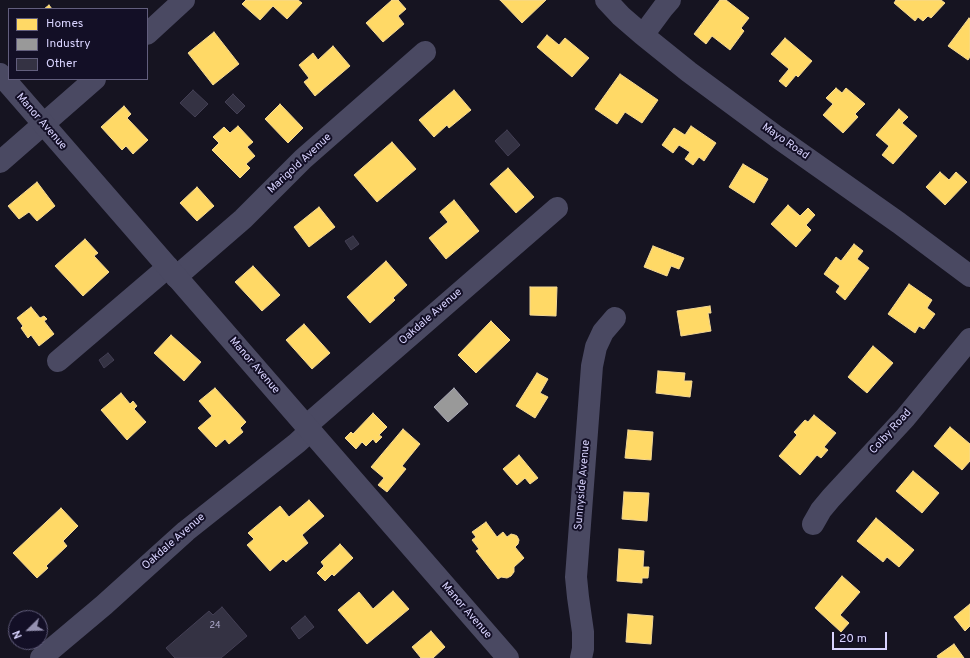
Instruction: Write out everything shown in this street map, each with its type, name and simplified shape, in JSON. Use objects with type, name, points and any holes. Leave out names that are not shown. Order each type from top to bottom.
[{"type":"street","points":[[148,33],[184,0]]},
{"type":"street","name":"Mayo Road","points":[[606,0],[621,16],[643,35],[740,110],[899,222],[970,276]]},
{"type":"street","points":[[643,35],[670,0]]},
{"type":"street","name":"Marigold Avenue","points":[[58,361],[243,219],[302,159],[425,52]]},
{"type":"street","name":"Manor Avenue","points":[[0,74],[508,658]]},
{"type":"street","points":[[0,162],[94,80]]},
{"type":"street","name":"Oakdale Avenue","points":[[41,658],[104,605],[186,531],[297,443],[308,428],[557,208]]},
{"type":"street","name":"Sunnyside Avenue","points":[[581,658],[584,632],[576,577],[592,366],[596,347],[603,332],[616,318]]},
{"type":"street","name":"Colby Road","points":[[813,524],[821,510],[831,498],[905,418],[970,339]]},
{"type":"building: Homes","points":[[246,0],[298,0],[302,3],[287,19],[273,6],[260,20],[242,4]]},
{"type":"building: Homes","points":[[392,0],[398,0],[406,9],[398,16],[404,24],[383,42],[366,23]]},
{"type":"building: Homes","points":[[500,0],[546,0],[522,23]]},
{"type":"building: Homes","points":[[720,0],[726,0],[749,18],[741,28],[744,31],[730,50],[712,36],[706,44],[694,34]]},
{"type":"building: Homes","points":[[896,0],[941,0],[945,3],[931,18],[928,16],[923,21],[918,17],[915,21],[894,3]]},
{"type":"building: Homes","points":[[969,18],[970,57],[968,60],[948,46]]},
{"type":"building: Homes","points":[[214,32],[239,64],[213,85],[188,53]]},
{"type":"building: Homes","points":[[547,35],[559,45],[565,38],[589,58],[572,77],[537,47]]},
{"type":"building: Homes","points":[[785,38],[812,61],[798,77],[796,75],[786,87],[779,81],[789,69],[771,54]]},
{"type":"building: Homes","points":[[333,46],[350,66],[315,96],[304,82],[309,78],[299,65],[313,53],[318,60]]},
{"type":"building: Homes","points":[[620,74],[658,100],[642,123],[625,112],[617,124],[595,109]]},
{"type":"building: Homes","points":[[836,88],[842,93],[846,88],[865,104],[855,114],[858,117],[843,133],[823,115],[833,104],[826,98]]},
{"type":"building: Homes","points":[[454,90],[471,110],[449,128],[447,125],[434,137],[419,120]]},
{"type":"building: Homes","points":[[280,104],[303,128],[288,143],[265,119]]},
{"type":"building: Homes","points":[[124,106],[131,114],[127,118],[148,140],[133,154],[126,146],[122,150],[101,127]]},
{"type":"building: Homes","points":[[899,109],[908,117],[902,123],[917,136],[893,164],[882,155],[889,146],[876,135]]},
{"type":"building: Homes","points":[[238,126],[253,142],[247,147],[255,156],[246,164],[250,168],[240,178],[212,150],[219,143],[213,137],[224,127],[230,133]]},
{"type":"building: Homes","points":[[691,126],[716,143],[704,161],[699,157],[693,165],[685,159],[690,152],[679,145],[673,153],[662,145],[674,128],[685,135]]},
{"type":"building: Homes","points":[[392,142],[416,169],[377,202],[354,175]]},
{"type":"building: Homes","points":[[743,164],[768,179],[754,203],[729,187]]},
{"type":"building: Homes","points":[[508,168],[534,197],[516,213],[490,184]]},
{"type":"building: Homes","points":[[940,172],[949,180],[956,172],[967,182],[945,205],[926,187]]},
{"type":"building: Homes","points":[[37,182],[55,206],[37,221],[29,212],[19,219],[8,206]]},
{"type":"building: Homes","points":[[197,187],[214,206],[197,221],[180,203]]},
{"type":"building: Homes","points":[[454,200],[479,231],[446,259],[429,238],[448,222],[440,212]]},
{"type":"building: Homes","points":[[788,205],[800,216],[808,208],[815,215],[806,225],[811,230],[796,247],[771,224]]},
{"type":"building: Homes","points":[[319,207],[335,227],[309,247],[294,227]]},
{"type":"building: Homes","points":[[85,239],[98,253],[94,256],[109,272],[83,296],[55,266]]},
{"type":"building: Homes","points":[[854,244],[863,251],[857,259],[869,268],[845,300],[836,292],[840,286],[824,274],[836,257],[841,261]]},
{"type":"building: Homes","points":[[653,246],[684,258],[679,269],[671,266],[667,276],[644,267]]},
{"type":"building: Homes","points":[[386,261],[407,285],[393,298],[395,300],[370,323],[347,297]]},
{"type":"building: Homes","points":[[253,266],[280,295],[262,311],[235,282]]},
{"type":"building: Homes","points":[[909,284],[932,300],[927,308],[935,314],[924,329],[919,326],[915,333],[888,314]]},
{"type":"building: Homes","points":[[530,287],[557,287],[556,316],[530,315]]},
{"type":"building: Homes","points":[[710,306],[711,313],[708,313],[711,331],[681,336],[677,311]]},
{"type":"building: Homes","points":[[31,307],[40,318],[44,316],[47,319],[44,321],[54,334],[39,346],[31,335],[28,338],[21,328],[23,326],[17,318]]},
{"type":"building: Homes","points":[[491,321],[510,340],[476,373],[458,355]]},
{"type":"building: Homes","points":[[304,324],[330,353],[312,369],[286,340]]},
{"type":"building: Homes","points":[[171,335],[201,362],[184,381],[154,353]]},
{"type":"building: Homes","points":[[873,346],[893,363],[867,393],[848,377]]},
{"type":"building: Homes","points":[[658,371],[685,373],[684,381],[692,381],[690,397],[656,393]]},
{"type":"building: Homes","points":[[537,373],[548,379],[540,393],[548,397],[535,418],[516,406]]},
{"type":"building: Homes","points":[[215,388],[246,422],[240,428],[243,432],[229,444],[225,439],[216,447],[198,428],[212,416],[199,401]]},
{"type":"building: Homes","points":[[121,393],[130,404],[133,401],[137,406],[134,409],[146,422],[127,440],[101,410]]},
{"type":"building: Homes","points":[[373,413],[387,427],[379,435],[382,437],[376,443],[373,439],[366,446],[362,442],[356,449],[345,438],[351,432],[353,434]]},
{"type":"building: Homes","points":[[814,415],[836,433],[824,447],[828,450],[821,458],[817,455],[800,475],[779,456],[797,435],[794,432],[805,420],[808,422]]},
{"type":"building: Homes","points":[[950,427],[970,444],[970,461],[962,470],[934,446]]},
{"type":"building: Homes","points":[[403,429],[420,444],[402,466],[406,469],[387,492],[378,485],[384,478],[371,467]]},
{"type":"building: Homes","points":[[628,430],[653,432],[651,460],[625,458]]},
{"type":"building: Homes","points":[[519,455],[538,478],[530,484],[525,478],[517,485],[503,469]]},
{"type":"building: Homes","points":[[913,471],[939,493],[922,513],[896,491]]},
{"type":"building: Homes","points":[[624,492],[649,493],[647,521],[622,519]]},
{"type":"building: Homes","points":[[309,500],[324,516],[302,535],[308,543],[286,562],[283,559],[270,571],[247,545],[254,539],[248,533],[280,506],[289,517]]},
{"type":"building: Homes","points":[[61,508],[78,526],[63,541],[67,546],[46,566],[48,568],[37,578],[13,553]]},
{"type":"building: Homes","points":[[876,518],[914,550],[899,567],[887,557],[883,562],[857,541]]},
{"type":"building: Homes","points":[[486,522],[497,537],[503,532],[507,537],[511,534],[517,536],[519,540],[515,547],[524,558],[514,567],[514,572],[507,578],[501,577],[498,579],[476,551],[479,549],[472,540],[476,537],[472,532]]},
{"type":"building: Homes","points":[[340,544],[353,558],[334,576],[332,574],[325,581],[317,573],[324,566],[321,562]]},
{"type":"building: Homes","points":[[619,549],[644,551],[643,567],[649,567],[648,578],[642,578],[642,583],[617,581]]},
{"type":"building: Homes","points":[[842,576],[860,592],[840,615],[849,623],[841,632],[815,608]]},
{"type":"building: Homes","points":[[393,591],[409,609],[367,644],[338,610],[359,592],[373,609]]},
{"type":"building: Homes","points":[[970,604],[970,626],[965,631],[954,617]]},
{"type":"building: Homes","points":[[628,614],[653,616],[651,644],[626,642]]},
{"type":"building: Homes","points":[[431,631],[445,647],[433,658],[421,658],[412,647]]},
{"type":"building: Homes","points":[[954,644],[964,658],[938,658],[937,656]]},
{"type":"building: Industry","points":[[454,388],[468,404],[448,422],[434,407]]},
{"type":"building: Other","points":[[193,90],[208,104],[195,117],[180,103]]},
{"type":"building: Other","points":[[233,94],[245,106],[237,114],[225,102]]},
{"type":"building: Other","points":[[507,130],[520,145],[508,156],[495,141]]},
{"type":"building: Other","points":[[353,236],[359,244],[351,250],[345,241]]},
{"type":"building: Other","points":[[108,353],[114,360],[104,368],[99,360]]},
{"type":"building: Other","points":[[222,607],[247,636],[221,658],[175,658],[166,648],[209,611],[213,615]]},
{"type":"building: Other","points":[[305,616],[314,627],[299,639],[291,628]]}]
